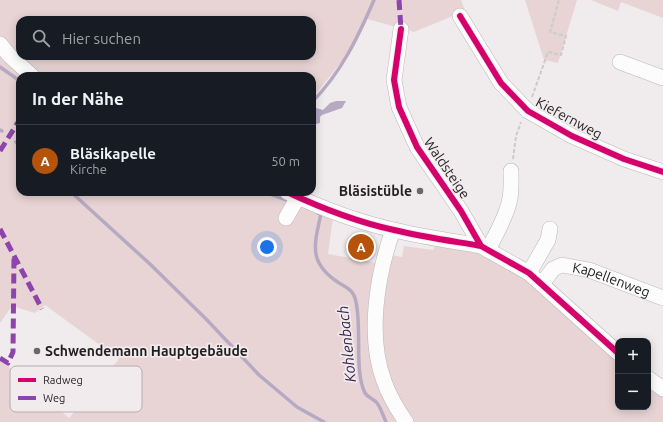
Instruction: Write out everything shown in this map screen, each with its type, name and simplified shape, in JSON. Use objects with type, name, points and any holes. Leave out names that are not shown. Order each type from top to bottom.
[{"type":"street","name":"Kiefernweg","points":[[460,16],[501,83],[528,111],[572,136],[624,159],[663,172]]},
{"type":"street","name":"Waldsteige","points":[[401,30],[394,80],[399,107],[416,147],[485,248]]},
{"type":"street","points":[[0,44],[10,56],[28,72]]},
{"type":"street","points":[[620,62],[663,78]]},
{"type":"street","points":[[485,248],[505,214],[511,191],[512,171]]},
{"type":"street","points":[[292,203],[328,210],[393,230],[485,248],[529,273],[615,350]]},
{"type":"street","points":[[529,273],[548,240],[550,229]]},
{"type":"street","points":[[393,230],[385,254],[375,306],[376,333],[378,358],[384,381],[394,405],[406,422]]},
{"type":"street","name":"Kapellenweg","points":[[542,284],[553,269],[562,265],[589,270],[663,298]]},
{"type":"street","points":[[651,380],[663,389]]},
{"type":"path","points":[[512,171],[516,136],[520,124],[528,111],[548,52],[561,55],[566,36],[550,32],[559,0]]},
{"type":"shaded area","points":[[0,0],[461,0],[465,11],[414,32],[364,18],[354,46],[316,93],[316,72],[37,72],[24,60],[316,60],[316,16],[16,16],[16,52],[0,36]]},
{"type":"shaded area","points":[[525,0],[577,0],[558,63],[544,60]]},
{"type":"shaded area","points":[[591,0],[663,0],[663,18],[621,2],[618,11]]},
{"type":"shaded area","points":[[0,44],[28,72],[16,72],[16,196],[285,196],[333,218],[328,254],[383,264],[385,254],[402,257],[404,246],[433,250],[436,244],[483,252],[524,278],[615,358],[615,410],[651,410],[651,388],[663,397],[663,422],[0,422],[0,359],[10,368],[10,412],[62,412],[69,418],[74,412],[142,412],[142,366],[113,366],[119,359],[45,305],[35,313],[12,306],[0,323]]},
{"type":"shaded area","points":[[336,101],[346,101],[342,108],[322,115],[320,117],[320,123],[316,124],[316,108],[323,110],[330,103]]},
{"type":"waterway","points":[[316,98],[332,79],[348,54],[374,0]]},
{"type":"waterway","name":"Kohlenbach","points":[[0,67],[16,78]]},
{"type":"waterway","points":[[75,196],[151,265],[207,320],[259,375],[297,407],[324,422]]},
{"type":"waterway","name":"Kohlenbach","points":[[276,196],[292,202]]},
{"type":"waterway","name":"Kohlenbach","points":[[318,213],[321,214],[315,244],[318,261],[329,276],[348,288],[354,295],[358,313],[359,362],[362,384],[366,395],[376,402],[386,422]]},
{"type":"marked path","points":[[399,0],[401,29]]},
{"type":"marked path","points":[[0,151],[16,125]]},
{"type":"marked path","points":[[0,229],[42,309]]},
{"type":"marked path","points":[[0,358],[8,363],[13,352],[14,257]]},
{"type":"cycle path","points":[[460,16],[501,83],[528,111],[572,136],[624,159],[663,172]]},
{"type":"cycle path","points":[[401,29],[394,80],[399,107],[417,147],[461,211],[481,246]]},
{"type":"cycle path","points":[[296,196],[353,219],[380,227],[416,235],[481,246],[529,273],[615,350]]},
{"type":"place","name":"Bläsistüble","points":[[420,191]]},
{"type":"place","name":"Bläsikapelle","points":[[361,247]]},
{"type":"place","name":"Schwendemann Hauptgebäude","points":[[37,351]]}]
